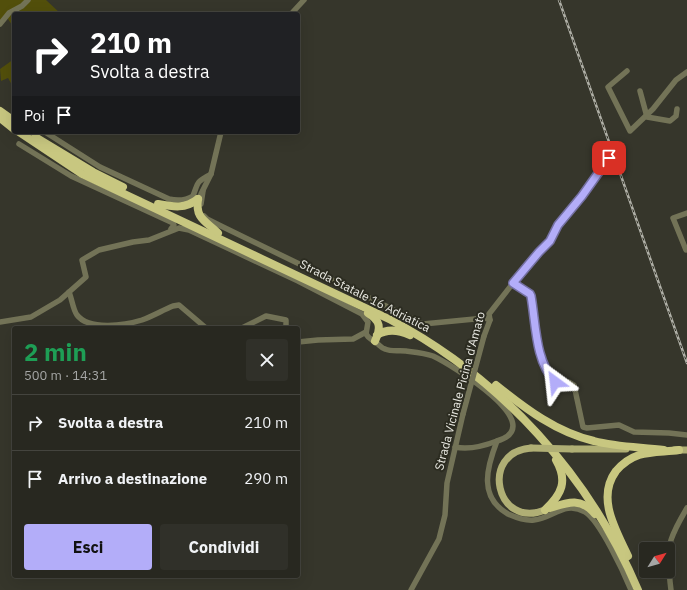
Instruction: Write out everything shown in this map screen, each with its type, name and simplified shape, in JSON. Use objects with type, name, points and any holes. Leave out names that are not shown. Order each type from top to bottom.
[{"type":"highway","points":[[0,111],[12,120]]},
{"type":"highway","points":[[0,118],[12,127]]},
{"type":"highway","name":"Strada Statale 16 Adriatica","points":[[22,134],[82,174],[391,320],[431,343],[480,379],[506,401],[526,421],[577,481],[604,523],[623,557],[638,590]]},
{"type":"highway","name":"Strada Statale 16 Adriatica","points":[[31,134],[93,172],[399,319],[445,347],[487,379],[506,396],[534,423],[578,475],[606,516],[633,567],[643,590]]},
{"type":"highway","points":[[158,204],[185,206],[191,205],[198,199]]},
{"type":"highway","points":[[198,199],[197,210],[199,216],[218,233]]},
{"type":"highway","points":[[339,295],[376,318],[379,323],[376,338]]},
{"type":"highway","points":[[376,338],[386,330],[392,330],[405,332],[431,343]]},
{"type":"highway","points":[[487,379],[535,415],[567,432],[601,442],[664,450]]},
{"type":"highway","points":[[526,421],[554,458],[561,473],[562,482],[560,492],[555,500],[545,510]]},
{"type":"highway","points":[[633,567],[609,510],[608,496],[611,481],[618,469],[633,458],[646,454],[683,450]]},
{"type":"highway","points":[[545,510],[570,502],[586,506],[596,515],[623,557]]},
{"type":"main road","points":[[545,510],[530,513],[516,509],[506,501],[499,487],[500,471],[507,459],[519,451],[531,448],[683,450]]},
{"type":"street","points":[[0,24],[9,13],[22,6],[28,0]]},
{"type":"street","points":[[293,12],[304,0]]},
{"type":"street","points":[[627,71],[608,87],[630,131],[662,98],[670,86],[676,80],[686,75]]},
{"type":"street","points":[[640,91],[647,117],[670,121],[676,116],[677,109]]},
{"type":"street","points":[[48,134],[100,167],[169,199],[179,201],[188,199],[193,196],[196,184],[211,174]]},
{"type":"street","points":[[198,199],[211,174],[221,134]]},
{"type":"street","points":[[19,144],[71,176],[173,223],[174,225],[169,230]]},
{"type":"street","name":"Strada Vicinale Picina d'Amato","points":[[411,590],[439,539],[446,515],[447,483],[463,414],[484,336],[490,320],[489,314],[513,283],[550,241],[558,225],[582,196],[609,158]]},
{"type":"street","points":[[203,191],[201,208],[207,219],[424,324],[485,318],[490,320]]},
{"type":"street","points":[[687,213],[673,218],[686,250],[687,248]]},
{"type":"street","points":[[0,322],[31,317],[60,300],[86,277],[82,260],[99,250],[149,240],[169,230],[179,228],[189,230],[298,281],[362,314],[368,322],[366,332],[368,337],[376,338],[383,349],[430,355],[463,372],[503,406],[512,419],[514,425],[510,435],[497,441],[472,448],[455,447]]},
{"type":"street","points":[[513,283],[530,294],[538,342],[543,361],[555,382],[569,382],[574,385],[583,427],[587,428],[619,425],[634,432],[669,433],[687,436]]},
{"type":"street","points":[[69,292],[76,314],[82,320],[98,325],[113,325],[137,321],[173,306],[179,305],[204,326]]},
{"type":"street","points":[[246,326],[266,316],[286,320],[286,326]]},
{"type":"street","points":[[300,342],[354,339],[366,332]]},
{"type":"street","points":[[497,441],[487,472],[488,486],[494,502],[506,513],[526,521],[540,520],[565,508],[577,508],[586,512],[596,521],[631,590]]},
{"type":"street","points":[[671,590],[669,564],[670,545],[675,531],[687,508]]},
{"type":"shaded area","points":[[0,0],[46,0],[59,12],[12,12],[12,25],[6,16],[0,24]]},
{"type":"shaded area","points":[[12,60],[12,85],[8,78],[1,81],[0,69]]},
{"type":"railway","points":[[559,0],[687,363]]},
{"type":"route","points":[[555,382],[546,368],[541,354],[531,296],[513,283],[539,252],[548,244],[558,225],[582,196],[609,158]]}]
